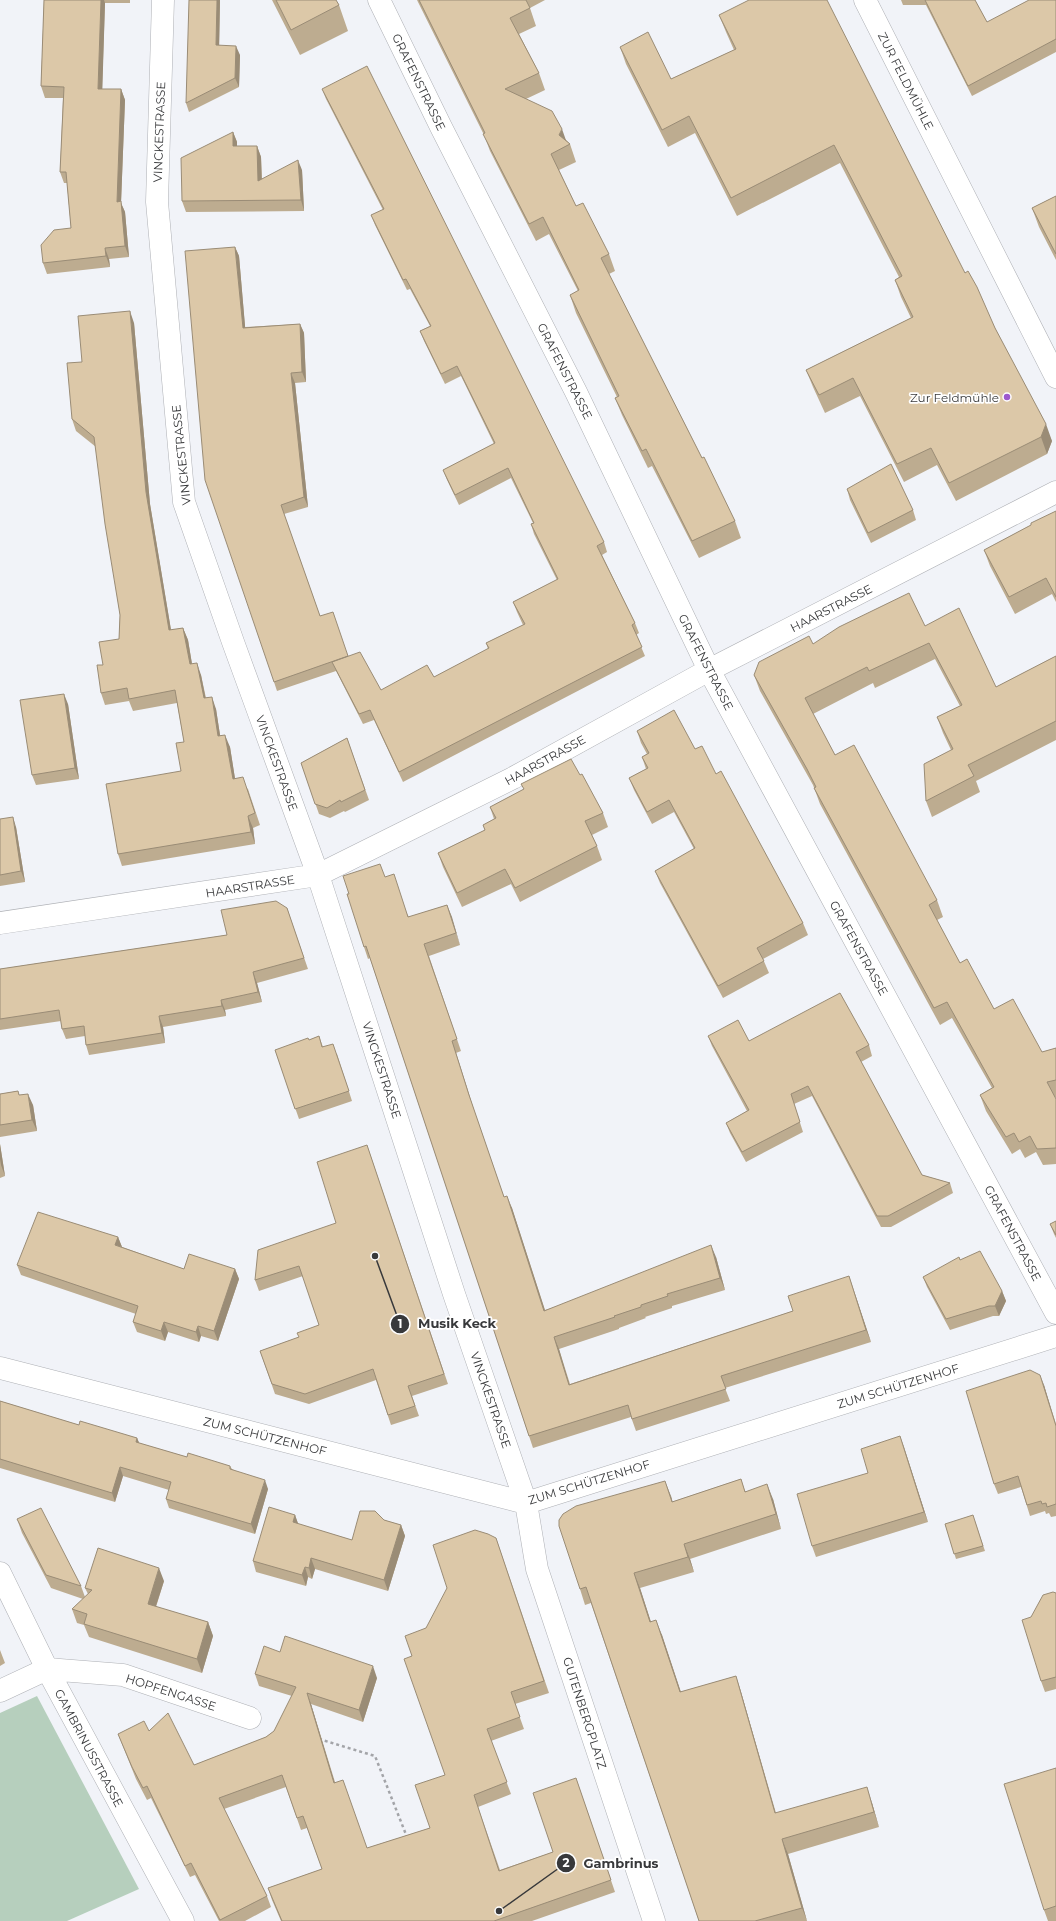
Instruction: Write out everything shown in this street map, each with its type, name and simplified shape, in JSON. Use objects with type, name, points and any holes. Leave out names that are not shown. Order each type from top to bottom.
[{"type":"street","name":"VINCKESTRASSE","points":[[163,0],[157,202],[184,502],[233,642],[318,875],[454,1294],[526,1503]]},
{"type":"street","name":"GRAFENSTRASSE","points":[[379,0],[441,128],[576,392],[709,670],[1056,1313]]},
{"type":"street","name":"ZUR FELDMÜHLE","points":[[865,0],[1056,377]]},
{"type":"street","name":"HAARSTRASSE","points":[[0,923],[318,875],[513,778],[709,670],[1056,492]]},
{"type":"street","name":"ZUM SCHÜTZENHOF","points":[[0,1368],[526,1503],[1056,1336]]},
{"type":"street","name":"GUTENBERGPLATZ","points":[[526,1503],[537,1570],[654,1921]]},
{"type":"street","name":"GAMBRINUSSTRASSE","points":[[0,1573],[47,1669],[183,1921]]},
{"type":"street","name":"HOPFENGASSE","points":[[0,1691],[47,1669],[123,1675],[250,1718]]},
{"type":"path","points":[[316,1738],[375,1756],[409,1844]]},
{"type":"green space","points":[[37,1696],[139,1889],[67,1921],[0,1921],[0,1713]]},
{"type":"building","points":[[44,0],[101,0],[98,89],[121,89],[117,202],[121,201],[125,246],[105,248],[106,256],[43,263],[41,245],[54,230],[71,228],[66,172],[60,172],[64,87],[41,86]]},
{"type":"building","points":[[189,0],[217,0],[216,45],[236,46],[235,78],[186,103]]},
{"type":"building","points":[[276,0],[336,0],[339,5],[291,30]]},
{"type":"building","points":[[419,0],[526,0],[530,8],[510,18],[539,73],[505,89],[552,111],[562,129],[559,135],[570,144],[551,154],[576,206],[583,203],[609,254],[601,258],[702,458],[704,457],[735,521],[692,541],[646,449],[642,451],[615,398],[619,396],[570,295],[579,290],[543,217],[529,224],[483,134],[485,133]]},
{"type":"building","points":[[749,0],[827,0],[965,273],[968,271],[977,287],[995,328],[1046,424],[1041,437],[949,483],[931,448],[897,464],[853,378],[819,395],[806,370],[913,317],[895,280],[902,276],[834,145],[731,198],[689,116],[662,130],[620,47],[648,32],[671,79],[736,49],[719,15]]},
{"type":"building","points":[[925,0],[975,0],[987,22],[1029,0],[1056,0],[1056,39],[968,86]]},
{"type":"building","points":[[367,66],[604,542],[597,546],[635,623],[632,625],[642,647],[399,772],[370,710],[359,714],[332,662],[360,652],[381,690],[427,665],[434,677],[489,648],[486,643],[525,624],[513,602],[558,579],[531,524],[534,523],[508,468],[455,495],[443,470],[495,443],[457,366],[441,374],[420,331],[431,326],[406,279],[403,280],[371,215],[384,209],[322,89]]},
{"type":"building","points":[[233,132],[233,146],[257,146],[258,181],[298,160],[301,200],[182,201],[181,158]]},
{"type":"building","points":[[1056,196],[1056,254],[1032,208]]},
{"type":"building","points":[[235,247],[243,328],[300,324],[302,372],[291,373],[304,497],[281,505],[320,616],[333,612],[348,656],[274,682],[205,480],[185,251]]},
{"type":"building","points":[[130,311],[146,492],[169,630],[183,628],[190,664],[197,663],[204,698],[212,697],[218,736],[225,735],[233,779],[243,777],[255,813],[248,816],[251,832],[118,854],[106,784],[181,771],[176,743],[184,742],[175,690],[129,699],[127,688],[101,693],[97,665],[103,665],[99,642],[119,639],[120,615],[105,524],[94,437],[72,419],[67,363],[82,362],[78,316]]},
{"type":"building","points":[[891,464],[913,510],[868,533],[847,489]]},
{"type":"building","points":[[1056,511],[1056,597],[1046,578],[1009,597],[984,550],[1031,525],[1031,523]]},
{"type":"building","points":[[909,593],[925,626],[959,608],[996,687],[1056,656],[1056,721],[968,765],[974,776],[926,801],[924,764],[953,749],[937,717],[962,705],[929,643],[869,671],[867,667],[805,698],[835,755],[854,745],[937,900],[929,905],[960,963],[967,959],[994,1009],[1013,999],[1042,1052],[1056,1048],[1056,1080],[1047,1082],[1056,1099],[1056,1148],[1037,1149],[1030,1136],[1019,1142],[1014,1133],[1006,1137],[980,1095],[994,1087],[947,1002],[934,1008],[814,788],[816,787],[807,769],[754,675],[759,662],[809,636],[813,644],[839,627]]},
{"type":"building","points":[[64,694],[75,768],[32,775],[20,700]]},
{"type":"building","points":[[674,710],[695,749],[702,746],[716,774],[721,771],[803,923],[757,948],[764,961],[718,986],[655,871],[695,848],[669,800],[647,812],[629,778],[648,768],[642,757],[649,753],[637,731]]},
{"type":"building","points":[[347,738],[365,790],[341,802],[340,800],[327,808],[315,804],[301,763]]},
{"type":"building","points":[[571,759],[580,775],[582,774],[603,813],[585,821],[597,846],[515,888],[505,869],[457,893],[438,853],[485,830],[483,825],[496,818],[490,807],[524,789],[521,784]]},
{"type":"building","points":[[13,817],[21,871],[0,875],[0,819]]},
{"type":"building","points":[[380,864],[385,877],[394,874],[408,917],[447,905],[456,933],[424,944],[457,1039],[452,1041],[469,1095],[504,1197],[507,1196],[544,1311],[711,1245],[720,1278],[667,1294],[668,1296],[641,1305],[641,1307],[614,1316],[615,1317],[554,1337],[569,1385],[793,1311],[788,1296],[849,1276],[866,1330],[721,1376],[726,1389],[632,1419],[628,1405],[529,1436],[366,946],[364,947],[347,894],[349,894],[343,876]]},
{"type":"building","points":[[276,901],[287,908],[304,958],[253,972],[258,992],[221,1000],[222,1006],[159,1016],[162,1033],[86,1045],[84,1026],[62,1029],[59,1010],[0,1019],[0,969],[227,935],[221,910]]},
{"type":"building","points":[[840,993],[869,1045],[856,1052],[922,1175],[950,1183],[888,1216],[877,1216],[808,1086],[791,1094],[800,1122],[742,1152],[726,1123],[749,1110],[708,1036],[738,1020],[749,1041]]},
{"type":"building","points":[[319,1036],[322,1047],[333,1044],[349,1091],[295,1109],[275,1050],[308,1038],[309,1040]]},
{"type":"building","points":[[18,1091],[19,1095],[28,1094],[32,1120],[0,1125],[0,1094]]},
{"type":"building","points":[[367,1145],[444,1374],[408,1386],[415,1406],[388,1415],[373,1369],[305,1394],[272,1384],[260,1351],[299,1337],[297,1333],[319,1325],[299,1266],[255,1280],[258,1250],[336,1223],[317,1162]]},
{"type":"building","points":[[38,1212],[118,1237],[115,1245],[184,1269],[189,1254],[235,1269],[214,1331],[198,1326],[196,1332],[164,1322],[161,1331],[133,1322],[138,1306],[17,1265]]},
{"type":"building","points":[[1056,1221],[1056,1235],[1050,1224]]},
{"type":"building","points":[[980,1251],[1002,1291],[995,1306],[989,1306],[946,1319],[923,1277],[959,1257],[960,1260]]},
{"type":"building","points":[[1030,1370],[1040,1375],[1056,1426],[1056,1504],[1047,1507],[1046,1503],[1042,1504],[1041,1501],[1027,1505],[1018,1476],[994,1484],[966,1391]]},
{"type":"building","points":[[0,1401],[79,1425],[80,1421],[137,1438],[136,1442],[187,1457],[188,1453],[230,1466],[230,1469],[265,1480],[251,1524],[166,1499],[171,1482],[120,1467],[112,1493],[0,1459]]},
{"type":"building","points":[[900,1436],[924,1512],[812,1546],[797,1494],[868,1473],[861,1449]]},
{"type":"building","points":[[741,1479],[745,1492],[767,1484],[776,1514],[684,1544],[688,1557],[634,1573],[650,1622],[656,1620],[680,1692],[736,1676],[775,1813],[867,1787],[874,1812],[782,1839],[802,1908],[755,1921],[699,1921],[586,1587],[580,1589],[559,1526],[559,1520],[563,1514],[576,1506],[665,1481],[672,1502]]},
{"type":"building","points":[[269,1507],[295,1515],[293,1522],[352,1540],[360,1511],[375,1511],[384,1520],[401,1525],[384,1580],[311,1558],[309,1568],[305,1567],[302,1575],[253,1561]]},
{"type":"building","points":[[41,1508],[81,1586],[46,1575],[17,1519]]},
{"type":"building","points":[[973,1515],[983,1546],[954,1554],[945,1524]]},
{"type":"building","points":[[475,1530],[496,1538],[544,1681],[511,1692],[520,1717],[487,1729],[507,1782],[474,1795],[499,1871],[553,1852],[533,1793],[576,1778],[611,1880],[494,1921],[282,1921],[268,1888],[322,1869],[303,1816],[297,1818],[282,1775],[219,1798],[267,1896],[220,1920],[191,1863],[185,1866],[147,1786],[143,1788],[132,1767],[118,1734],[144,1721],[149,1731],[168,1713],[194,1765],[266,1737],[274,1731],[296,1687],[255,1674],[264,1646],[280,1652],[285,1636],[373,1666],[359,1710],[307,1693],[334,1783],[343,1780],[367,1848],[430,1828],[415,1785],[445,1775],[404,1659],[412,1656],[405,1636],[426,1628],[447,1588],[433,1545]]},
{"type":"building","points":[[98,1548],[159,1568],[148,1604],[208,1622],[197,1659],[84,1624],[87,1614],[72,1609],[92,1590],[85,1588]]},
{"type":"building","points":[[1053,1592],[1056,1593],[1056,1677],[1041,1681],[1022,1620],[1031,1617],[1043,1595]]},
{"type":"building","points":[[1056,1768],[1056,1906],[1044,1910],[1004,1784]]},
{"type":"place","name":"Zur Feldmühle","points":[[1007,397]]},
{"type":"place","name":"Musik Keck","points":[[375,1256]]},
{"type":"place","name":"Gambrinus","points":[[499,1911]]}]
